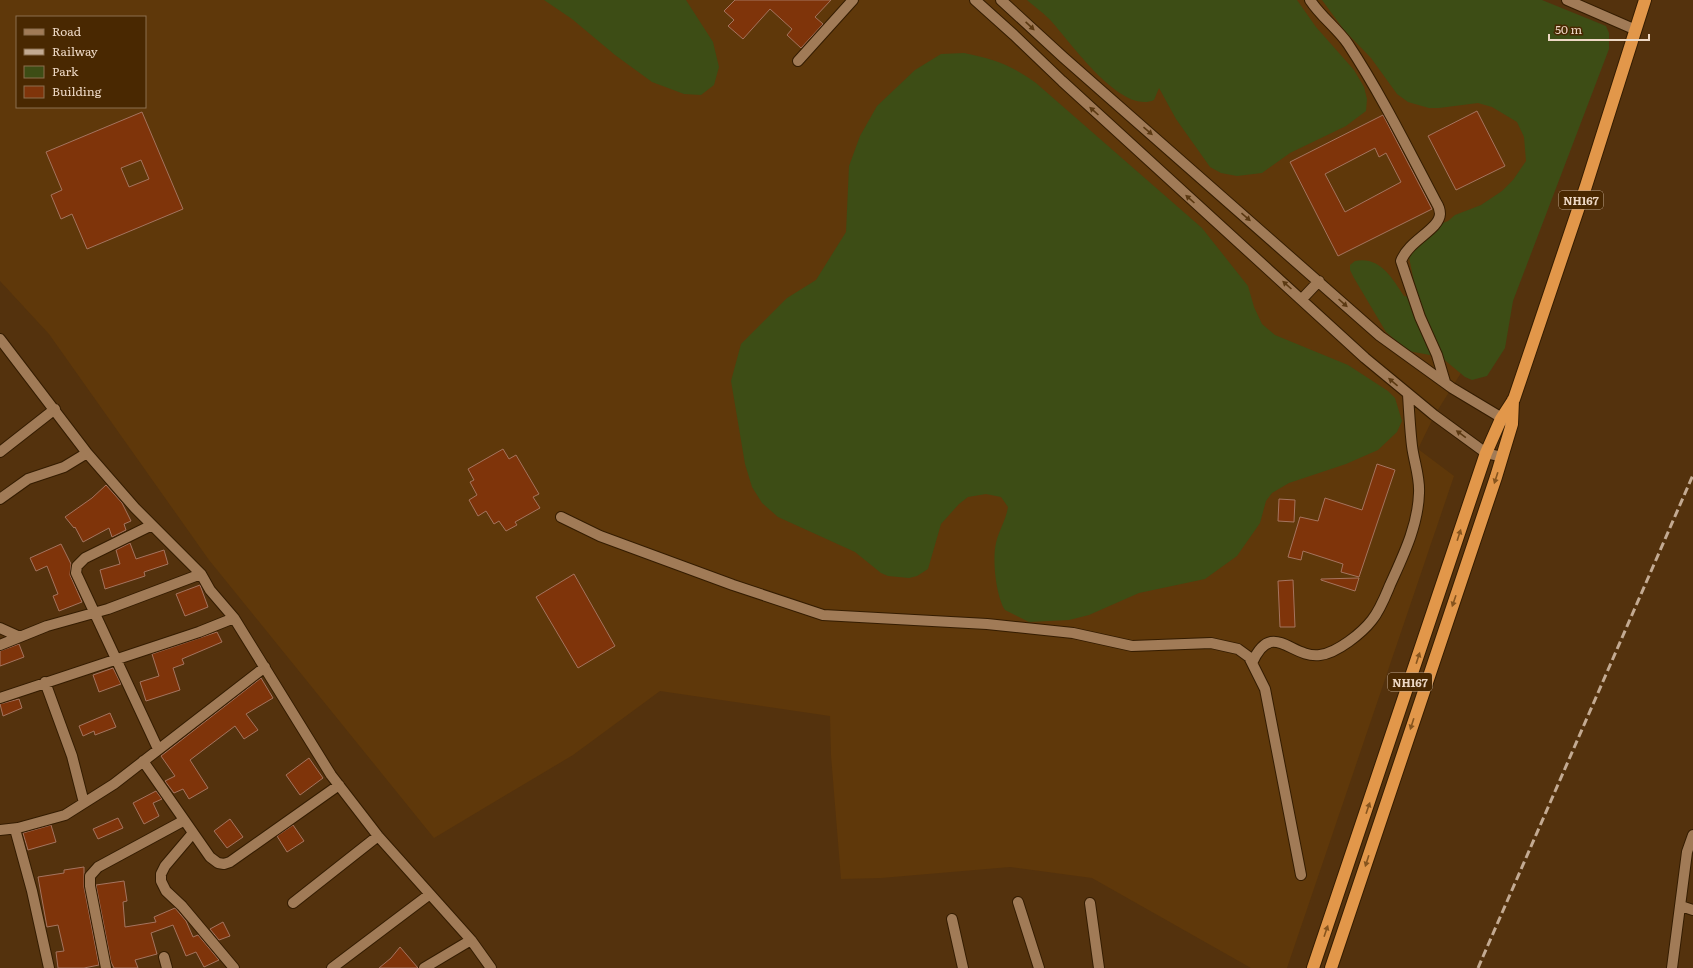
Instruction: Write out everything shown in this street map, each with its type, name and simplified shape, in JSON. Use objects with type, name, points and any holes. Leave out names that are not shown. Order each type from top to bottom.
[{"type":"highway","name":"NH167","points":[[1331,968],[1502,457],[1512,424],[1514,399],[1586,186],[1645,0]]},
{"type":"highway","name":"NH167","points":[[1313,968],[1486,453],[1501,419],[1514,399]]},
{"type":"street","points":[[798,61],[853,0]]},
{"type":"street","points":[[975,0],[1154,167],[1302,299],[1365,358],[1408,394],[1486,453],[1502,457]]},
{"type":"street","points":[[1001,0],[1063,57],[1380,336],[1445,382],[1501,419],[1512,424]]},
{"type":"street","points":[[1310,0],[1316,10],[1347,43],[1399,132],[1436,202],[1440,213],[1438,222],[1410,246],[1401,262],[1420,317],[1438,355],[1445,382]]},
{"type":"street","points":[[1567,0],[1636,30]]},
{"type":"street","points":[[1302,299],[1319,281]]},
{"type":"street","points":[[0,339],[55,409],[87,453],[135,508],[201,574],[210,590],[234,618],[339,785],[378,836],[471,940],[491,968]]},
{"type":"street","points":[[1252,663],[1257,652],[1268,643],[1274,641],[1279,641],[1298,652],[1308,654],[1320,655],[1335,650],[1366,628],[1379,610],[1409,542],[1417,510],[1419,485],[1412,445],[1408,394]]},
{"type":"street","points":[[0,452],[55,409]]},
{"type":"street","points":[[0,499],[28,479],[64,467],[87,453]]},
{"type":"street","points":[[561,517],[600,536],[733,585],[823,615],[987,624],[1073,633],[1132,646],[1211,643],[1238,650],[1249,657],[1265,689],[1301,876]]},
{"type":"street","points":[[152,526],[85,558],[77,566],[76,573],[158,749]]},
{"type":"street","points":[[0,646],[47,626],[95,613],[201,574]]},
{"type":"street","points":[[0,698],[199,632],[234,618]]},
{"type":"street","points":[[0,628],[20,637]]},
{"type":"street","points":[[0,830],[15,828],[66,815],[114,784],[265,667]]},
{"type":"street","points":[[45,682],[72,756],[84,803]]},
{"type":"street","points":[[143,762],[192,834],[210,857],[218,863],[224,864],[247,851],[339,785]]},
{"type":"street","points":[[106,968],[90,886],[90,876],[98,867],[183,821]]},
{"type":"street","points":[[15,828],[32,891],[49,968]]},
{"type":"street","points":[[192,834],[165,866],[161,874],[161,881],[166,891],[182,906],[234,968]]},
{"type":"street","points":[[1672,968],[1693,835]]},
{"type":"street","points":[[293,903],[378,836]]},
{"type":"street","points":[[332,968],[430,894]]},
{"type":"street","points":[[1018,902],[1039,968]]},
{"type":"street","points":[[1090,903],[1099,968]]},
{"type":"street","points":[[1681,906],[1693,910]]},
{"type":"street","points":[[952,919],[963,968]]},
{"type":"street","points":[[424,968],[471,940]]},
{"type":"street","points":[[164,957],[167,968]]},
{"type":"shaded area","points":[[0,0],[1529,0],[1606,34],[1461,373],[1434,416],[1418,449],[1454,476],[1287,968],[1251,968],[1092,878],[1010,867],[881,878],[841,879],[831,755],[830,716],[660,691],[573,755],[434,838],[209,560],[49,334],[0,281]]},
{"type":"green space","points":[[544,0],[686,0],[713,42],[719,67],[714,85],[701,95],[684,94],[652,82],[615,55],[572,19]]},
{"type":"green space","points":[[1027,0],[1297,0],[1316,27],[1354,70],[1364,87],[1367,99],[1366,111],[1346,126],[1290,153],[1262,173],[1237,176],[1221,173],[1210,167],[1176,119],[1159,88],[1154,100],[1141,102],[1127,97],[1112,87],[1084,60],[1049,19]]},
{"type":"green space","points":[[1322,0],[1542,0],[1606,26],[1609,33],[1609,49],[1513,301],[1505,348],[1487,376],[1472,380],[1465,377],[1441,357],[1408,351],[1386,332],[1354,278],[1350,270],[1350,265],[1355,261],[1364,260],[1378,265],[1390,276],[1404,296],[1411,297],[1415,287],[1407,247],[1413,237],[1427,229],[1448,221],[1455,215],[1481,205],[1502,191],[1513,180],[1526,161],[1524,137],[1517,122],[1492,107],[1478,103],[1429,108],[1408,102],[1397,94],[1371,58],[1344,30]]},
{"type":"green space","points":[[964,53],[1010,67],[1036,83],[1202,228],[1248,286],[1254,307],[1262,324],[1275,335],[1348,365],[1388,391],[1395,398],[1402,421],[1397,432],[1378,450],[1346,464],[1289,483],[1272,493],[1266,501],[1260,523],[1237,556],[1205,579],[1139,593],[1089,615],[1069,620],[1029,622],[1005,610],[999,596],[994,558],[997,538],[1008,507],[1001,497],[986,494],[968,497],[959,504],[941,524],[928,569],[917,576],[909,578],[888,576],[881,573],[855,552],[778,517],[762,503],[752,487],[745,464],[731,381],[741,344],[787,298],[816,280],[846,232],[849,166],[860,136],[877,106],[915,70],[941,54]]},
{"type":"building","points":[[735,0],[831,0],[815,17],[823,24],[801,48],[787,35],[792,29],[770,9],[743,39],[728,26],[734,20],[724,11]]},
{"type":"building","points":[[1477,111],[1505,166],[1456,190],[1428,136]]},
{"type":"building","points":[[142,112],[183,209],[87,249],[72,214],[61,219],[51,195],[62,190],[46,152]],"holes":[[[141,160],[149,179],[129,187],[121,168]]]},
{"type":"building","points":[[1383,115],[1432,209],[1338,256],[1290,162]],"holes":[[[1375,148],[1379,157],[1386,153],[1401,182],[1345,212],[1325,174]]]},
{"type":"building","points":[[503,449],[509,459],[516,455],[539,494],[533,497],[540,508],[515,522],[517,525],[506,531],[499,521],[494,524],[486,511],[478,516],[469,500],[477,495],[470,482],[474,480],[468,469]]},
{"type":"building","points":[[1377,464],[1395,470],[1359,577],[1341,572],[1343,564],[1303,551],[1301,560],[1288,557],[1300,517],[1318,521],[1325,498],[1362,510]]},
{"type":"building","points":[[106,485],[122,503],[131,521],[124,524],[126,530],[112,537],[109,528],[83,542],[75,527],[74,528],[65,517],[92,498]]},
{"type":"building","points":[[1279,499],[1295,500],[1294,522],[1278,521]]},
{"type":"building","points":[[130,543],[136,559],[164,550],[168,564],[144,572],[145,576],[105,589],[100,570],[120,564],[116,550]]},
{"type":"building","points":[[61,544],[71,564],[70,575],[82,602],[59,611],[53,596],[58,594],[47,566],[36,571],[30,558]]},
{"type":"building","points":[[574,574],[615,646],[578,668],[536,597]]},
{"type":"building","points":[[1359,578],[1355,591],[1321,580],[1321,579]]},
{"type":"building","points":[[1293,580],[1295,627],[1280,627],[1278,581]]},
{"type":"building","points":[[200,585],[208,607],[185,616],[176,594]]},
{"type":"building","points":[[217,632],[222,642],[182,659],[184,664],[173,668],[180,690],[146,701],[140,682],[159,676],[152,654]]},
{"type":"building","points":[[19,644],[24,657],[0,666],[0,651]]},
{"type":"building","points":[[113,668],[121,684],[99,692],[93,675]]},
{"type":"building","points":[[261,678],[273,698],[246,714],[258,730],[244,739],[235,726],[190,760],[208,788],[189,799],[183,789],[174,793],[165,781],[175,776],[161,756]]},
{"type":"building","points":[[19,699],[22,708],[3,716],[0,704]]},
{"type":"building","points":[[110,713],[116,727],[95,735],[94,731],[83,736],[79,726]]},
{"type":"building","points":[[309,758],[323,778],[300,795],[286,775]]},
{"type":"building","points":[[156,791],[162,799],[153,803],[159,816],[144,824],[133,803]]},
{"type":"building","points":[[118,818],[123,828],[98,839],[93,829]]},
{"type":"building","points":[[230,819],[243,837],[227,848],[214,831]]},
{"type":"building","points":[[51,825],[56,842],[28,850],[23,833]]},
{"type":"building","points":[[293,825],[304,841],[287,852],[277,836]]},
{"type":"building","points":[[84,867],[84,887],[99,965],[84,968],[58,968],[56,952],[64,951],[58,925],[47,927],[38,877],[64,873],[64,870]]},
{"type":"building","points":[[124,881],[127,901],[123,902],[125,927],[156,922],[154,917],[175,908],[186,921],[193,937],[198,935],[219,960],[204,967],[196,952],[186,956],[173,925],[151,933],[157,954],[135,960],[138,968],[114,968],[111,962],[96,885]]},
{"type":"building","points":[[223,922],[230,936],[219,940],[210,929]]},
{"type":"building","points":[[400,947],[418,968],[379,968],[391,958]]},
{"type":"railway","points":[[1478,968],[1693,475]]}]
